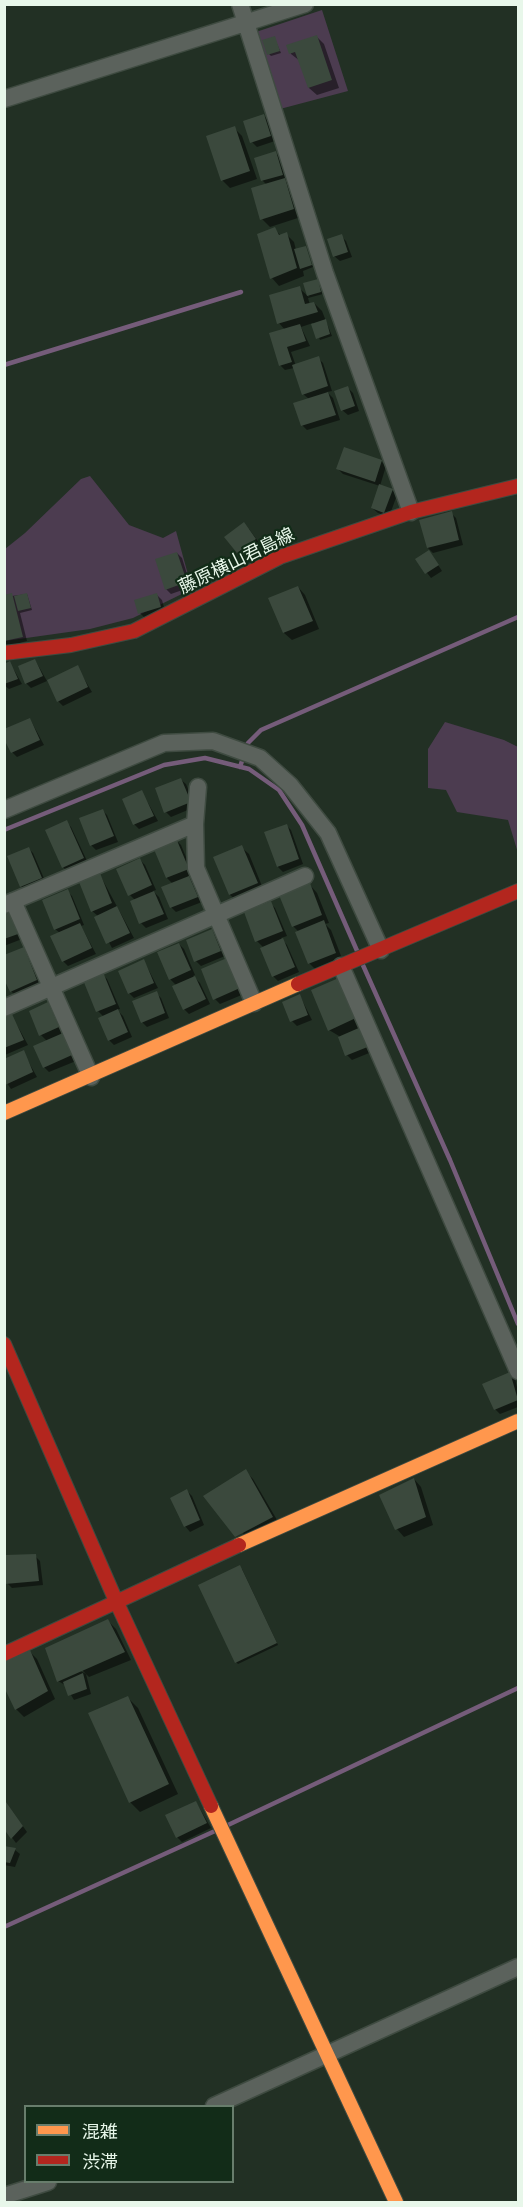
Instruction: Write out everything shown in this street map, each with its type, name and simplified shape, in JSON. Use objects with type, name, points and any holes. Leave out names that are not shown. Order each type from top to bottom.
[{"type":"street","points":[[240,4],[325,273],[411,512]]},
{"type":"street","points":[[4,99],[305,4]]},
{"type":"street","name":"藤原横山君島線","points":[[4,653],[70,645],[134,631],[280,557],[411,512],[519,486]]},
{"type":"street","points":[[4,810],[164,743],[213,741],[260,758],[290,785],[328,833],[381,950]]},
{"type":"street","points":[[198,787],[195,824],[196,868],[254,1003]]},
{"type":"street","points":[[91,1077],[51,987],[9,903],[195,824]]},
{"type":"street","points":[[4,1008],[305,876]]},
{"type":"street","points":[[4,1113],[91,1077],[254,1003],[519,891]]},
{"type":"street","points":[[345,965],[519,1371]]},
{"type":"street","points":[[4,1344],[116,1601],[396,2202]]},
{"type":"street","points":[[4,1654],[116,1601],[519,1421]]},
{"type":"street","points":[[216,2105],[519,1967]]},
{"type":"street","points":[[4,2196],[42,2183]]},
{"type":"shaded area","points":[[322,10],[348,91],[280,109],[256,32]]},
{"type":"shaded area","points":[[90,476],[129,525],[163,538],[176,531],[192,589],[133,618],[90,629],[5,641],[5,549],[81,479]]},
{"type":"shaded area","points":[[445,722],[504,740],[518,747],[518,853],[508,820],[457,812],[446,790],[428,788],[428,749]]},
{"type":"building","points":[[317,35],[332,80],[308,88],[295,52],[289,54],[286,45]]},
{"type":"building","points":[[275,36],[280,51],[267,55],[262,40]]},
{"type":"building","points":[[264,114],[271,136],[250,143],[243,121]]},
{"type":"building","points":[[235,126],[250,171],[221,181],[206,136]]},
{"type":"building","points":[[276,151],[283,175],[261,181],[254,158]]},
{"type":"building","points":[[285,178],[294,209],[260,220],[251,188]]},
{"type":"building","points":[[275,227],[279,235],[287,232],[297,268],[270,279],[257,234]]},
{"type":"building","points":[[342,234],[348,252],[333,257],[327,239]]},
{"type":"building","points":[[306,246],[312,265],[300,269],[294,249]]},
{"type":"building","points":[[318,279],[321,292],[307,296],[303,283]]},
{"type":"building","points":[[300,286],[305,304],[314,302],[318,312],[277,324],[269,295]]},
{"type":"building","points":[[326,319],[330,334],[316,339],[311,324]]},
{"type":"building","points":[[300,324],[306,341],[287,347],[292,362],[279,366],[269,333]]},
{"type":"building","points":[[319,356],[328,386],[302,395],[292,365]]},
{"type":"building","points":[[348,386],[355,406],[341,411],[334,391]]},
{"type":"building","points":[[328,392],[336,415],[301,426],[293,403]]},
{"type":"building","points":[[344,447],[382,460],[375,482],[336,469]]},
{"type":"building","points":[[379,484],[393,489],[384,513],[371,508]]},
{"type":"building","points":[[452,511],[459,540],[427,548],[419,520]]},
{"type":"building","points":[[244,522],[256,539],[237,553],[224,537]]},
{"type":"building","points":[[429,550],[439,565],[425,574],[415,559]]},
{"type":"building","points":[[177,552],[187,582],[165,590],[155,559]]},
{"type":"building","points":[[298,586],[313,621],[283,633],[268,598]]},
{"type":"building","points":[[12,593],[23,637],[4,641],[4,595]]},
{"type":"building","points":[[27,593],[31,608],[18,611],[14,596]]},
{"type":"building","points":[[157,593],[161,607],[138,614],[134,600]]},
{"type":"building","points":[[35,659],[43,676],[25,684],[18,666]]},
{"type":"building","points":[[10,661],[18,679],[4,684],[4,664]]},
{"type":"building","points":[[78,665],[88,687],[57,702],[47,680]]},
{"type":"building","points":[[30,718],[40,740],[11,753],[4,739],[4,729]]},
{"type":"building","points":[[181,778],[191,802],[164,813],[155,788]]},
{"type":"building","points":[[142,790],[154,816],[133,825],[122,799]]},
{"type":"building","points":[[103,809],[114,836],[90,846],[79,818]]},
{"type":"building","points":[[67,820],[84,858],[62,868],[45,830]]},
{"type":"building","points":[[287,824],[299,859],[277,867],[264,832]]},
{"type":"building","points":[[176,838],[189,869],[166,878],[153,847]]},
{"type":"building","points":[[242,845],[258,883],[229,895],[213,857]]},
{"type":"building","points":[[29,847],[42,878],[20,887],[7,856]]},
{"type":"building","points":[[140,858],[152,885],[128,896],[116,869]]},
{"type":"building","points":[[100,873],[112,903],[91,912],[79,882]]},
{"type":"building","points":[[189,876],[198,897],[170,908],[161,887]]},
{"type":"building","points":[[310,883],[322,915],[292,927],[279,895]]},
{"type":"building","points":[[68,889],[80,919],[54,930],[42,900]]},
{"type":"building","points":[[154,891],[164,914],[139,924],[130,901]]},
{"type":"building","points":[[271,901],[283,931],[255,942],[244,912]]},
{"type":"building","points":[[117,906],[130,933],[106,944],[94,917]]},
{"type":"building","points":[[9,913],[18,934],[4,939],[4,915]]},
{"type":"building","points":[[324,920],[336,953],[308,964],[295,932]]},
{"type":"building","points":[[80,923],[92,948],[62,962],[50,936]]},
{"type":"building","points":[[212,929],[221,951],[194,962],[186,940]]},
{"type":"building","points":[[283,938],[295,967],[272,977],[260,948]]},
{"type":"building","points":[[179,943],[191,970],[169,980],[157,952]]},
{"type":"building","points":[[24,947],[37,980],[10,992],[4,979],[4,955]]},
{"type":"building","points":[[227,958],[240,988],[213,1000],[201,969]]},
{"type":"building","points":[[144,959],[154,983],[128,994],[118,971]]},
{"type":"building","points":[[103,972],[116,1004],[96,1012],[83,980]]},
{"type":"building","points":[[195,976],[206,999],[183,1010],[172,986]]},
{"type":"building","points":[[341,977],[358,1017],[328,1031],[311,990]]},
{"type":"building","points":[[157,991],[165,1013],[141,1023],[132,1001]]},
{"type":"building","points":[[300,994],[308,1015],[290,1022],[282,1002]]},
{"type":"building","points":[[48,1002],[59,1027],[39,1036],[29,1011]]},
{"type":"building","points":[[118,1009],[128,1032],[108,1041],[98,1018]]},
{"type":"building","points":[[12,1014],[24,1040],[4,1048],[4,1018]]},
{"type":"building","points":[[361,1027],[370,1046],[345,1056],[338,1037]]},
{"type":"building","points":[[63,1033],[72,1055],[43,1068],[33,1046]]},
{"type":"building","points":[[24,1050],[33,1072],[5,1085],[4,1059]]},
{"type":"building","points":[[510,1372],[518,1400],[494,1410],[482,1384]]},
{"type":"building","points":[[246,1469],[273,1517],[235,1537],[203,1496]]},
{"type":"building","points":[[414,1478],[426,1517],[395,1530],[379,1495]]},
{"type":"building","points":[[187,1489],[200,1520],[184,1527],[170,1498]]},
{"type":"building","points":[[36,1554],[39,1581],[5,1584],[5,1555]]},
{"type":"building","points":[[240,1565],[277,1643],[235,1663],[198,1585]]},
{"type":"building","points":[[108,1619],[125,1652],[57,1682],[45,1648]]},
{"type":"building","points":[[30,1650],[48,1691],[15,1710],[4,1687],[4,1662]]},
{"type":"building","points":[[83,1673],[87,1689],[68,1696],[63,1682]]},
{"type":"building","points":[[128,1696],[169,1784],[129,1803],[88,1713]]},
{"type":"building","points":[[4,1799],[23,1826],[11,1839],[4,1829]]},
{"type":"building","points":[[196,1801],[207,1823],[176,1838],[165,1815]]},
{"type":"building","points":[[4,1846],[16,1848],[10,1863],[4,1862]]},
{"type":"waterway","points":[[4,365],[241,292]]},
{"type":"waterway","points":[[240,767],[248,743],[261,730],[518,617]]},
{"type":"waterway","points":[[4,830],[164,765],[205,758],[249,769],[279,790],[302,825],[358,953]]},
{"type":"waterway","points":[[362,963],[450,1160],[518,1324]]},
{"type":"waterway","points":[[228,1825],[518,1688]]},
{"type":"waterway","points":[[4,1927],[215,1831]]},
{"type":"traffic: slow","points":[[4,1113],[298,984]]},
{"type":"traffic: slow","points":[[239,1545],[518,1421]]},
{"type":"traffic: slow","points":[[211,1806],[396,2202]]},
{"type":"traffic: jam","points":[[4,653],[71,645],[134,631],[280,557],[411,512],[518,486]]},
{"type":"traffic: jam","points":[[298,984],[518,891]]},
{"type":"traffic: jam","points":[[4,1344],[116,1601],[211,1806]]},
{"type":"traffic: jam","points":[[4,1654],[239,1545]]}]
